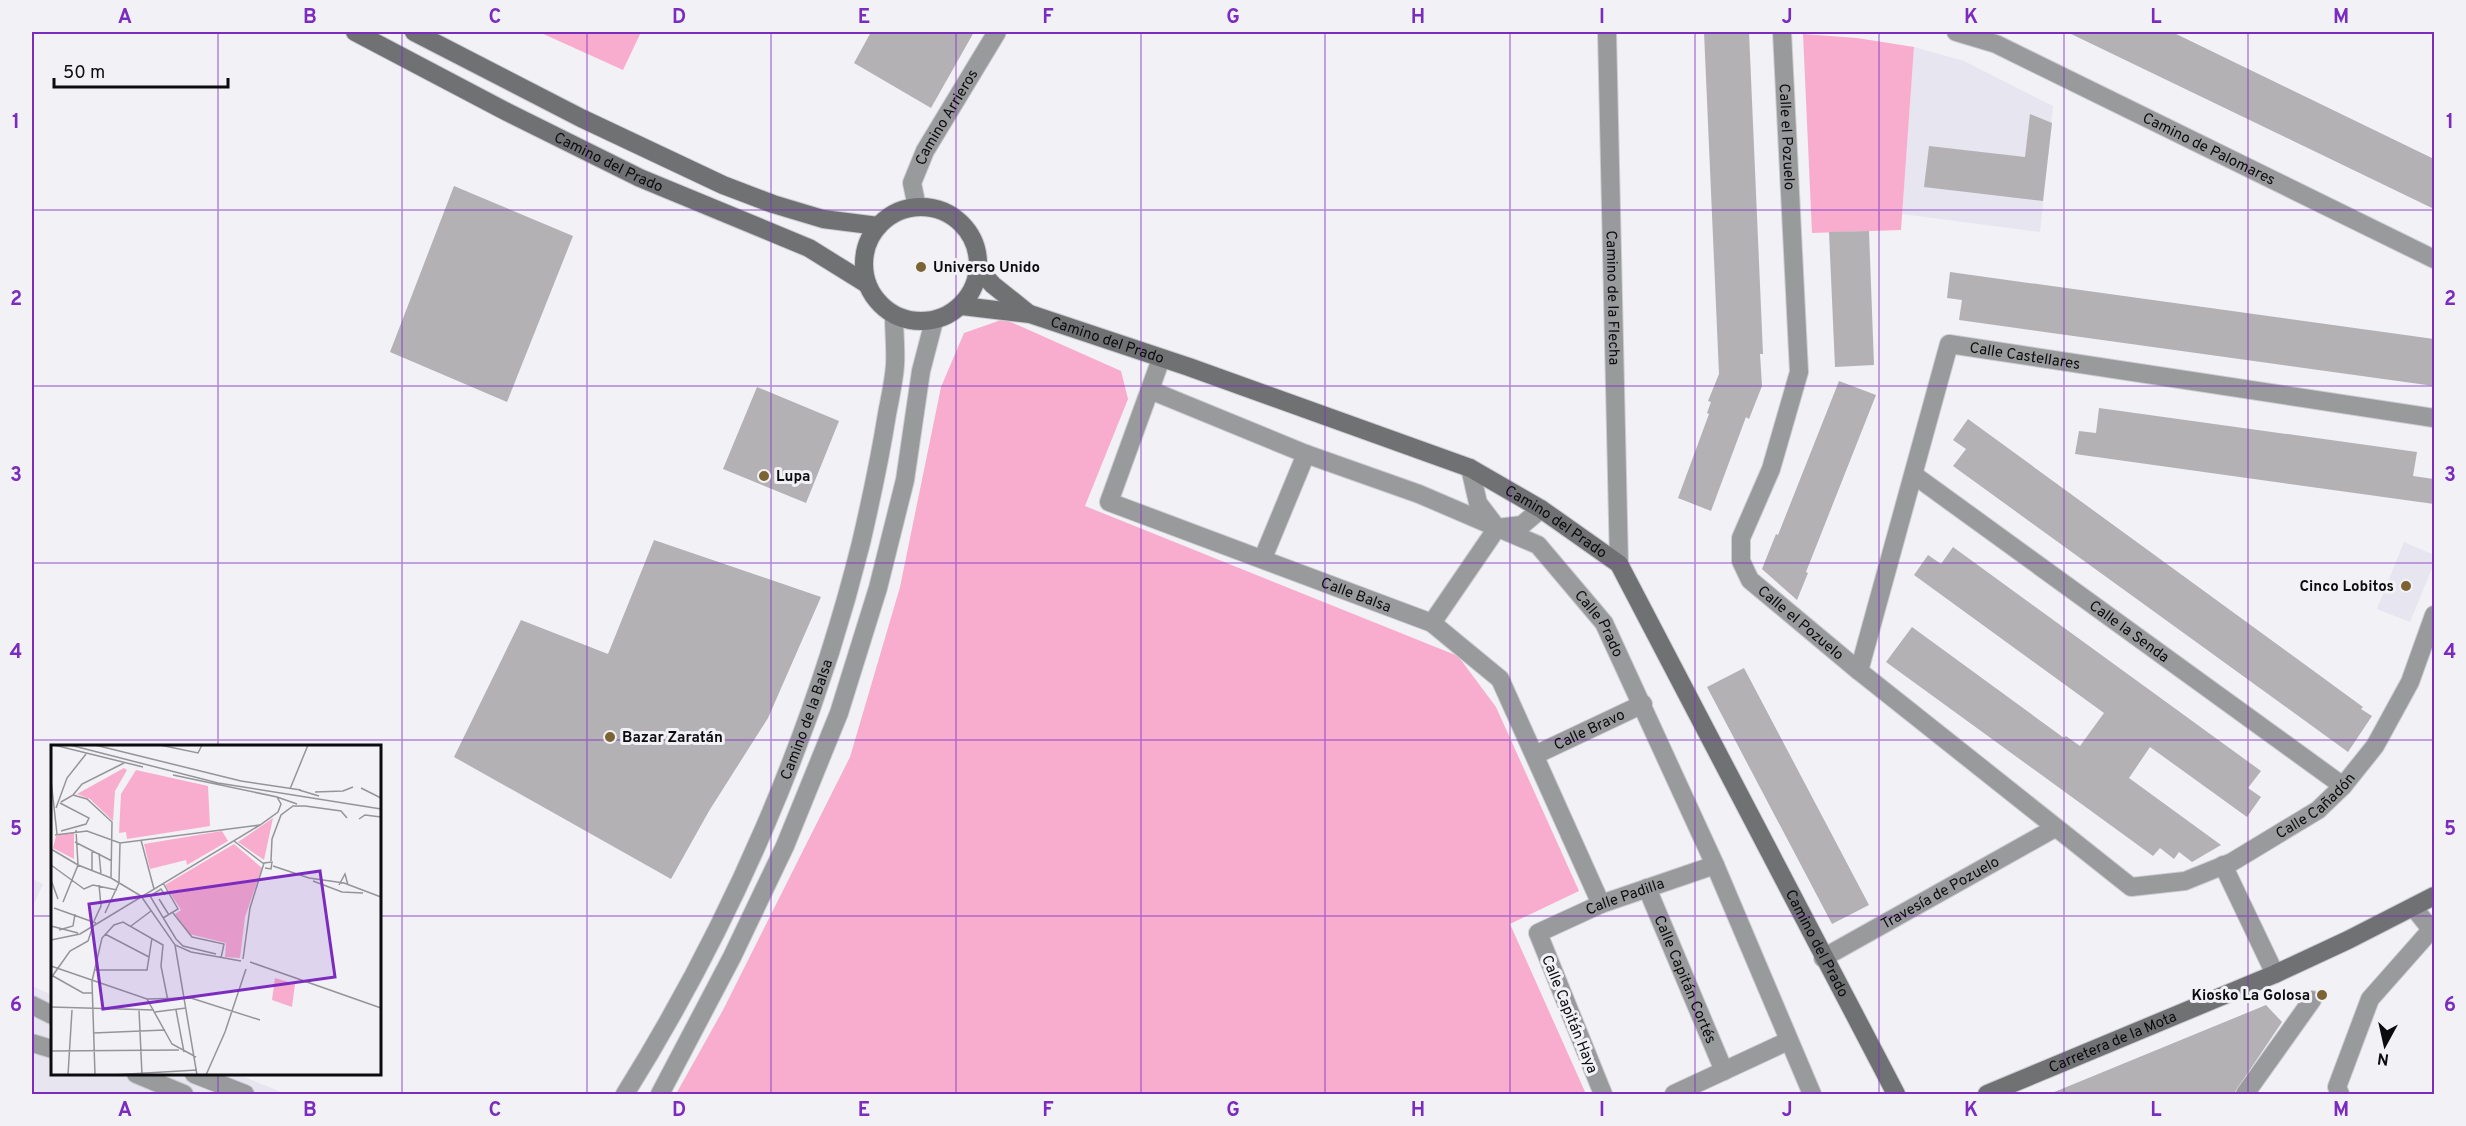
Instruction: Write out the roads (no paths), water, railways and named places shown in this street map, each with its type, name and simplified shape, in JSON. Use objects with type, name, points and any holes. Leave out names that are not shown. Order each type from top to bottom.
[{"type":"main road","name":"Camino del Prado","points":[[355,32],[497,107],[640,178],[809,248],[867,284]]},
{"type":"main road","name":"Camino del Prado","points":[[414,32],[674,164],[773,204],[822,219],[878,226]]},
{"type":"main road","points":[[916,207],[933,208],[949,214],[963,224],[973,237],[978,253],[979,270],[970,295],[962,306],[934,321],[907,320],[894,315],[873,296],[867,284],[864,269],[865,254],[869,239],[878,226],[891,215],[916,207]]},
{"type":"main road","name":"Camino del Prado","points":[[979,270],[993,285],[1030,314]]},
{"type":"main road","name":"Camino del Prado","points":[[962,306],[1030,314],[1470,468],[1541,509],[1619,564],[1896,1095]]},
{"type":"main road","name":"Carretera de la Mota","points":[[1987,1095],[2275,974],[2414,908],[2434,896]]},
{"type":"street","name":"Camino Arrieros","points":[[916,207],[912,183],[925,151],[997,32]]},
{"type":"street","name":"Camino de la Flecha","points":[[1607,32],[1619,564]]},
{"type":"street","name":"Calle el Pozuelo","points":[[1782,32],[1799,372],[1771,469],[1741,538],[1741,561],[1749,580],[1859,671],[2131,887],[2185,881],[2223,865]]},
{"type":"street","name":"Camino de Palomares","points":[[1956,32],[1993,38],[2434,259]]},
{"type":"street","name":"Camino de la Balsa","points":[[625,1095],[647,1060],[719,924],[763,831],[812,707],[850,585],[878,476],[895,367],[894,315]]},
{"type":"street","name":"Camino de la Balsa","points":[[660,1095],[785,846],[839,713],[878,588],[902,490],[921,371],[934,321]]},
{"type":"street","name":"Calle Castellares","points":[[1859,671],[1949,344],[2434,418]]},
{"type":"street","name":"Calle Balsa","points":[[1161,359],[1109,502],[1432,622],[1500,679],[1601,904]]},
{"type":"street","name":"Calle Prado","points":[[1150,390],[1306,454],[1419,494],[1538,545],[1604,622],[1715,865],[1812,1095]]},
{"type":"street","points":[[1263,558],[1306,454]]},
{"type":"street","points":[[1470,468],[1478,503],[1497,528]]},
{"type":"street","name":"Calle la Senda","points":[[1914,475],[2343,786]]},
{"type":"street","points":[[1432,622],[1497,528],[1522,525],[1541,509]]},
{"type":"street","name":"Calle Cañadón","points":[[2223,865],[2318,810],[2343,786],[2375,746],[2405,691],[2434,615]]},
{"type":"street","name":"Calle Bravo","points":[[1535,755],[1643,704]]},
{"type":"street","name":"Travesía de Pozuelo","points":[[1823,958],[2055,828]]},
{"type":"street","name":"Calle Padilla","points":[[1538,933],[1601,904],[1715,865]]},
{"type":"street","points":[[2223,865],[2275,974]]},
{"type":"street","name":"Calle Capitán Cortés","points":[[1647,888],[1724,1071]]},
{"type":"street","points":[[2340,1095],[2337,1087],[2370,999],[2433,932],[2414,908]]},
{"type":"street","name":"Calle Capitán Haya","points":[[1538,933],[1603,1095]]},
{"type":"street","points":[[2245,1095],[2312,1000]]},
{"type":"street","points":[[32,1005],[51,1014]]},
{"type":"street","points":[[1674,1095],[1788,1041]]},
{"type":"street","points":[[32,1043],[51,1049]]},
{"type":"street","points":[[138,1075],[184,1095]]},
{"type":"street","points":[[196,1075],[245,1095]]},
{"type":"place","name":"Universo Unido","points":[[921,267]]},
{"type":"place","name":"Lupa","points":[[764,476]]},
{"type":"place","name":"Cinco Lobitos","points":[[2406,586]]},
{"type":"place","name":"Bazar Zaratán","points":[[610,737]]},
{"type":"place","name":"Kiosko La Golosa","points":[[2322,995]]}]
